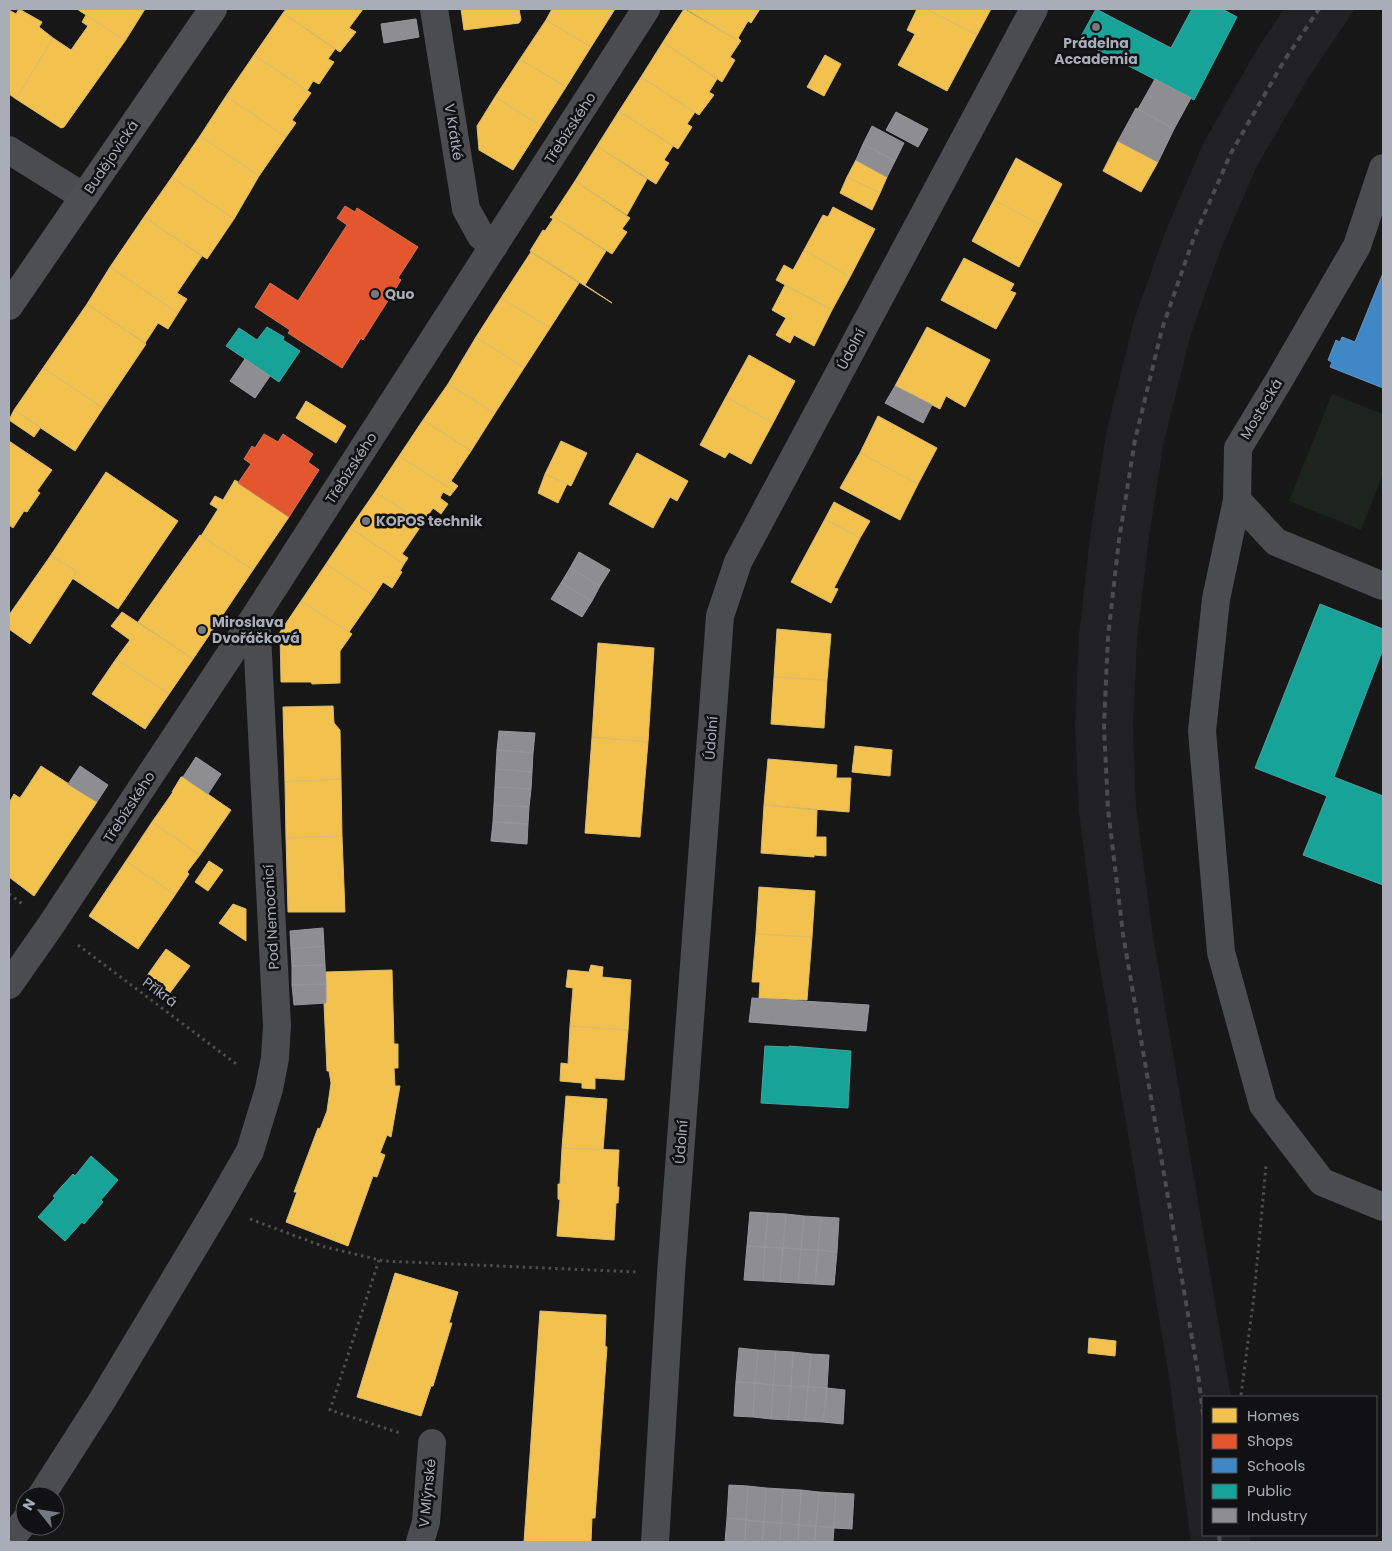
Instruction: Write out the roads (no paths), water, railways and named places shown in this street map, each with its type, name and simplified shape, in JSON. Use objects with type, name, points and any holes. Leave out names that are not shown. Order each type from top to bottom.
[{"type":"main road","name":"Budějovická","points":[[9,306],[212,9]]},
{"type":"street","name":"V Krátké","points":[[434,9],[466,209],[481,236],[494,246]]},
{"type":"street","name":"Třebízského","points":[[9,985],[51,925],[256,615],[646,9]]},
{"type":"street","name":"Údolní","points":[[655,1542],[672,1254],[720,616],[738,562],[1034,9]]},
{"type":"street","points":[[9,150],[84,197]]},
{"type":"street","name":"Mostecká","points":[[1383,168],[1356,246],[1238,448],[1237,500],[1216,599],[1202,731],[1221,952],[1264,1105],[1322,1182],[1383,1207]]},
{"type":"street","points":[[1237,500],[1276,542],[1383,586]]},
{"type":"street","name":"Pod Nemocnicí","points":[[47,1486],[108,1391],[250,1151],[269,1089],[275,1058],[277,1026],[256,615]]},
{"type":"street","name":"V Mlýnské","points":[[420,1542],[426,1522],[432,1443]]},
{"type":"railway","points":[[1202,1407],[1198,1373],[1123,934],[1108,809],[1104,726],[1108,637],[1119,540],[1135,440],[1162,329],[1193,240],[1231,153],[1284,61],[1319,9]]},
{"type":"railway","points":[[1219,1536],[1220,1542]]},
{"type":"place","name":"Prádelna Accademia","points":[[1096,27]]},
{"type":"place","name":"Quo","points":[[375,294]]},
{"type":"place","name":"KOPOS technik","points":[[366,521]]},
{"type":"place","name":"Miroslava Dvořáčková","points":[[202,630]]}]
